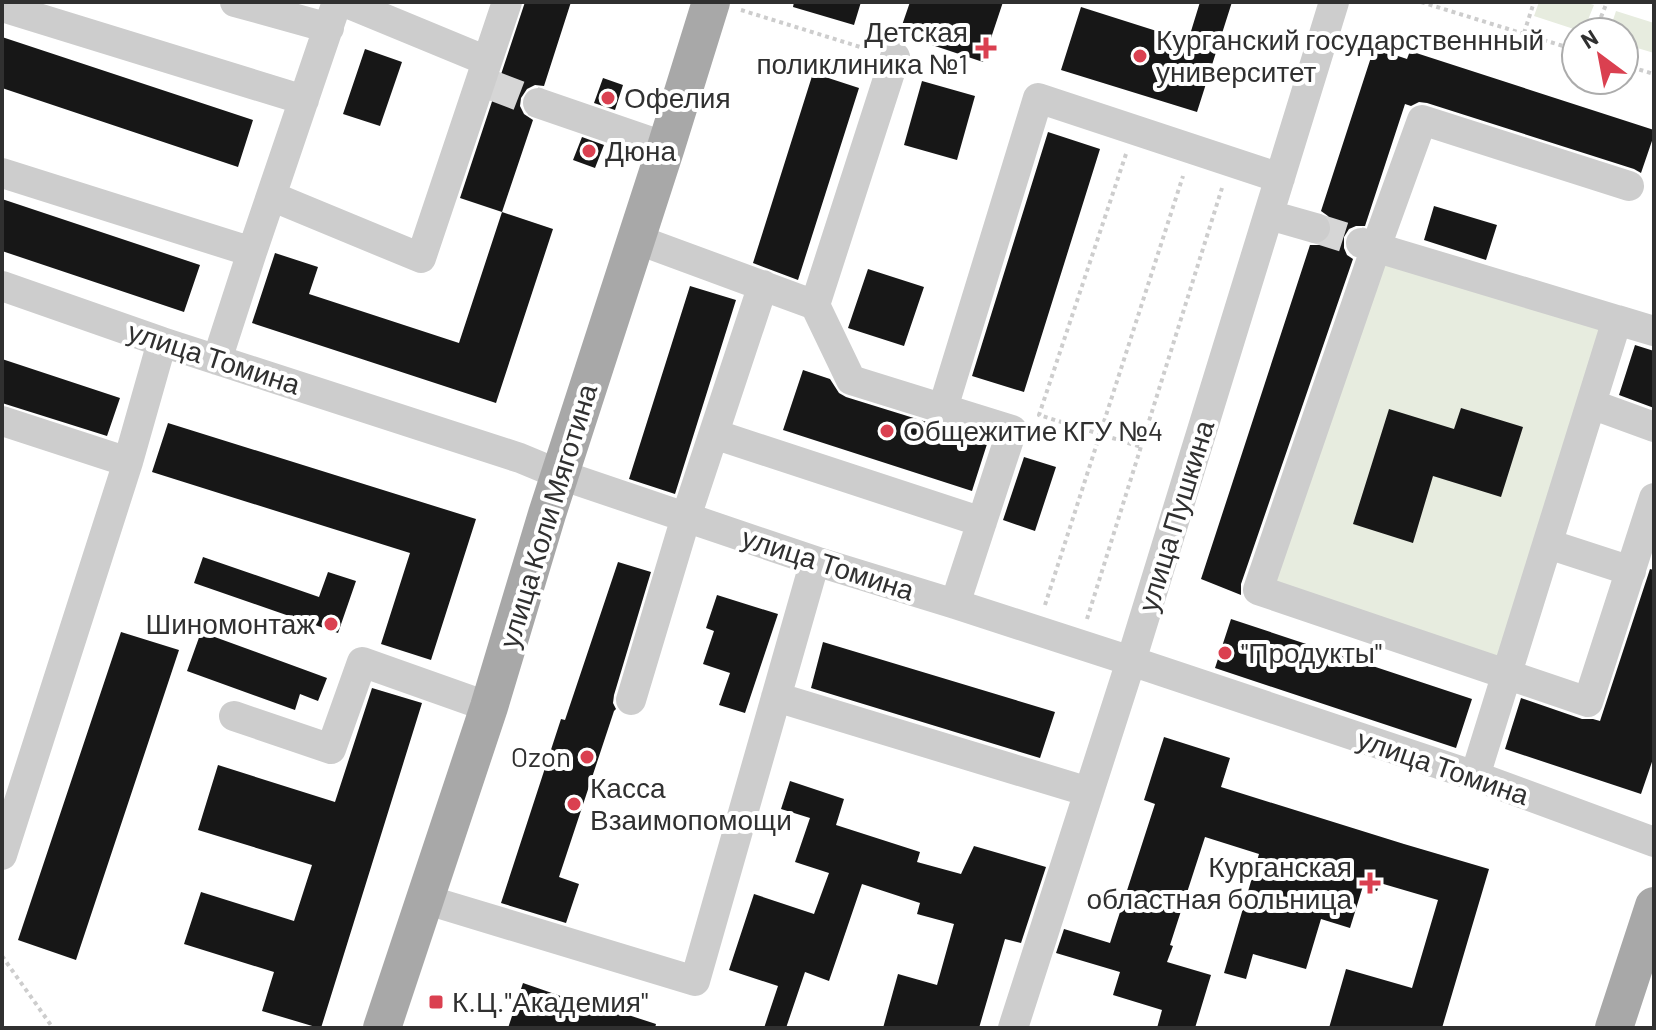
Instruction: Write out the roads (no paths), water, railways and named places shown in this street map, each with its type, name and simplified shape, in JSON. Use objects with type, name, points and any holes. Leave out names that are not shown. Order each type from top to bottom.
[{"type":"main road","name":"улица Коли Мяготина","points":[[382,1028],[489,707],[666,147],[719,4]]},
{"type":"main road","points":[[1614,1028],[1654,906]]},
{"type":"street","points":[[217,360],[333,15],[235,2]]},
{"type":"street","points":[[344,2],[487,75]]},
{"type":"street","points":[[271,196],[421,258],[487,75],[507,2]]},
{"type":"street","name":"улица Пушкина","points":[[1013,1028],[1150,601],[1334,2]]},
{"type":"street","points":[[2,7],[304,100]]},
{"type":"street","points":[[815,305],[895,57]]},
{"type":"street","points":[[943,408],[1038,98],[1280,178]]},
{"type":"street","points":[[538,103],[666,147]]},
{"type":"street","points":[[1629,186],[1422,120],[1368,245],[1258,590],[1588,702],[1654,498]]},
{"type":"street","points":[[2,173],[252,252]]},
{"type":"street","points":[[1269,215],[1315,228]]},
{"type":"street","points":[[636,239],[815,305],[851,380],[1012,430],[955,604]]},
{"type":"street","points":[[1368,245],[1654,331]]},
{"type":"street","points":[[631,700],[686,517],[763,285]]},
{"type":"street","name":"улица Томина","points":[[2,286],[162,342],[520,458],[561,475],[815,561],[1037,630],[1475,776],[1654,842]]},
{"type":"street","points":[[1475,776],[1617,320]]},
{"type":"street","points":[[2,855],[128,462],[162,342]]},
{"type":"street","points":[[1591,404],[1654,427]]},
{"type":"street","points":[[2,421],[128,462]]},
{"type":"street","points":[[714,434],[982,522]]},
{"type":"street","points":[[1548,544],[1631,571]]},
{"type":"street","points":[[424,899],[695,981],[815,561]]},
{"type":"street","points":[[234,716],[331,749],[362,662],[489,707]]},
{"type":"street","points":[[776,697],[1089,792]]},
{"type":"tunnel","points":[[491,85],[538,103]]},
{"type":"tunnel","points":[[1315,228],[1366,244]]},
{"type":"place","name":"Детская поликлиника №1","points":[[986,48]]},
{"type":"place","name":"Курганский государственнный университет","points":[[1140,56]]},
{"type":"place","name":"Офелия","points":[[608,98]]},
{"type":"place","name":"Дюна","points":[[589,151]]},
{"type":"place","name":"Общежитие КГУ №4","points":[[887,431]]},
{"type":"place","name":"Шиномонтаж","points":[[331,624]]},
{"type":"place","name":"\"Продукты\"","points":[[1225,653]]},
{"type":"place","name":"Ozon","points":[[587,757]]},
{"type":"place","name":"Касса Взаимопомощи","points":[[574,804]]},
{"type":"place","name":"Курганская областная больница","points":[[1370,883]]},
{"type":"place","name":"К.Ц.\"Академия\"","points":[[436,1002]]}]
